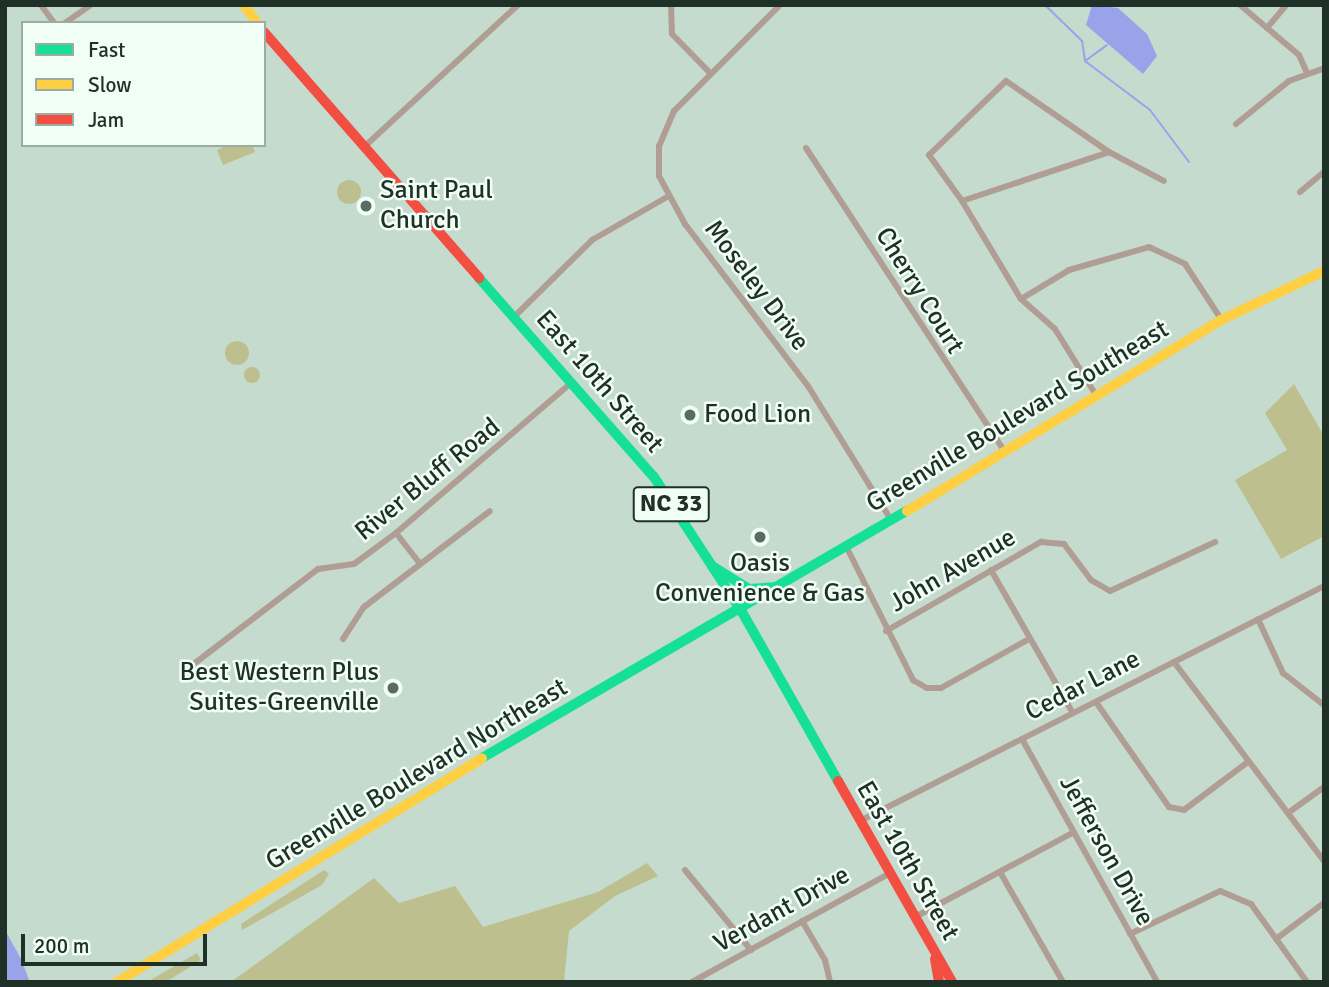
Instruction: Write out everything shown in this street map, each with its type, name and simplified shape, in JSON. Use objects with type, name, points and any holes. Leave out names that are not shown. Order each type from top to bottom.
[{"type":"main road","points":[[244,5],[256,21]]},
{"type":"main road","name":"East 10th Street","points":[[266,34],[362,148],[574,381],[654,477],[742,612],[952,982]]},
{"type":"main road","name":"Greenville Boulevard Southeast","points":[[742,612],[890,518],[1221,320],[1322,275]]},
{"type":"main road","points":[[712,566],[749,589],[782,587]]},
{"type":"main road","name":"Greenville Boulevard Northeast","points":[[117,982],[420,793],[742,612]]},
{"type":"main road","points":[[934,951],[939,982]]},
{"type":"street","points":[[41,5],[53,21]]},
{"type":"street","points":[[68,21],[91,5]]},
{"type":"street","points":[[362,148],[519,5]]},
{"type":"street","points":[[671,5],[673,34],[710,73]]},
{"type":"street","name":"Moseley Drive","points":[[780,5],[674,111],[661,138],[659,176],[667,197],[808,386],[890,518]]},
{"type":"street","points":[[1240,5],[1299,55],[1306,71]]},
{"type":"street","points":[[1268,28],[1286,5]]},
{"type":"street","points":[[1236,124],[1306,71],[1324,68]]},
{"type":"street","points":[[1096,395],[1055,329],[1021,299],[962,201],[929,155],[931,148],[1006,81],[1110,152],[1164,181]]},
{"type":"street","name":"Cherry Court","points":[[806,148],[1004,451]]},
{"type":"street","points":[[962,201],[1110,152]]},
{"type":"street","points":[[1300,192],[1324,172]]},
{"type":"street","points":[[514,317],[593,240],[667,197]]},
{"type":"street","points":[[1021,299],[1069,270],[1149,247],[1185,264],[1221,320]]},
{"type":"street","name":"River Bluff Road","points":[[195,663],[318,569],[354,564],[396,533],[574,381]]},
{"type":"street","points":[[343,639],[364,607],[491,511]]},
{"type":"street","points":[[396,533],[420,564]]},
{"type":"street","name":"John Avenue","points":[[886,631],[991,570],[1053,541],[1070,549],[1099,588],[1119,590],[1215,542]]},
{"type":"street","points":[[846,546],[886,631],[913,680],[927,688],[941,688],[1029,639]]},
{"type":"street","points":[[991,570],[1073,713]]},
{"type":"street","name":"Cedar Lane","points":[[860,821],[1324,586]]},
{"type":"street","points":[[1258,619],[1283,673],[1324,705]]},
{"type":"street","points":[[1174,662],[1324,861]]},
{"type":"street","points":[[1096,702],[1169,807],[1184,810],[1250,761]]},
{"type":"street","name":"Jefferson Drive","points":[[1021,739],[1157,982]]},
{"type":"street","points":[[1287,813],[1324,787]]},
{"type":"street","points":[[915,918],[1072,833]]},
{"type":"street","points":[[685,870],[751,950]]},
{"type":"street","points":[[1000,872],[1063,982]]},
{"type":"street","name":"Verdant Drive","points":[[692,982],[890,873]]},
{"type":"street","points":[[1130,934],[1220,891],[1251,904],[1307,982]]},
{"type":"street","points":[[1276,939],[1324,903]]},
{"type":"street","points":[[802,921],[825,960],[830,982]]},
{"type":"green space","points":[[224,147],[253,147],[255,152],[223,165],[217,150]]},
{"type":"green space","points":[[344,180],[354,180],[361,187],[361,197],[354,204],[344,204],[337,197],[337,187]]},
{"type":"green space","points":[[237,341],[248,348],[249,353],[242,364],[237,365],[226,358],[225,353],[232,342]]},
{"type":"green space","points":[[252,367],[260,375],[252,383],[244,375]]},
{"type":"green space","points":[[1294,384],[1324,436],[1324,536],[1281,559],[1235,480],[1287,450],[1265,413]]},
{"type":"green space","points":[[647,863],[658,876],[615,896],[569,931],[564,982],[231,982],[374,878],[399,903],[455,886],[483,927],[598,892]]},
{"type":"green space","points":[[324,870],[329,874],[322,885],[242,930],[241,924]]},
{"type":"green space","points":[[197,953],[201,960],[166,982],[147,982]]},
{"type":"water","points":[[1092,5],[1118,8],[1147,34],[1157,56],[1143,74],[1086,25]]},
{"type":"water","points":[[5,930],[20,957],[30,982],[5,982]]},
{"type":"waterway","points":[[1045,5],[1082,41],[1085,60]]},
{"type":"waterway","points":[[1085,61],[1107,45]]},
{"type":"waterway","points":[[1085,61],[1150,110],[1189,162]]},
{"type":"traffic: fast","points":[[479,278],[654,477],[742,612],[838,781]]},
{"type":"traffic: fast","points":[[482,758],[907,511]]},
{"type":"traffic: fast","points":[[712,566],[749,589],[778,587]]},
{"type":"traffic: slow","points":[[244,5],[256,21]]},
{"type":"traffic: slow","points":[[907,511],[1221,320],[1324,271]]},
{"type":"traffic: slow","points":[[117,982],[482,758]]},
{"type":"traffic: jam","points":[[266,34],[479,278]]},
{"type":"traffic: jam","points":[[838,781],[952,982]]},
{"type":"traffic: jam","points":[[935,959],[939,982]]},
{"type":"place","name":"Saint Paul Church","points":[[366,206]]},
{"type":"place","name":"Food Lion","points":[[690,415]]},
{"type":"place","name":"Oasis Convenience & Gas","points":[[760,537]]},
{"type":"place","name":"Best Western Plus Suites-Greenville","points":[[393,688]]}]
